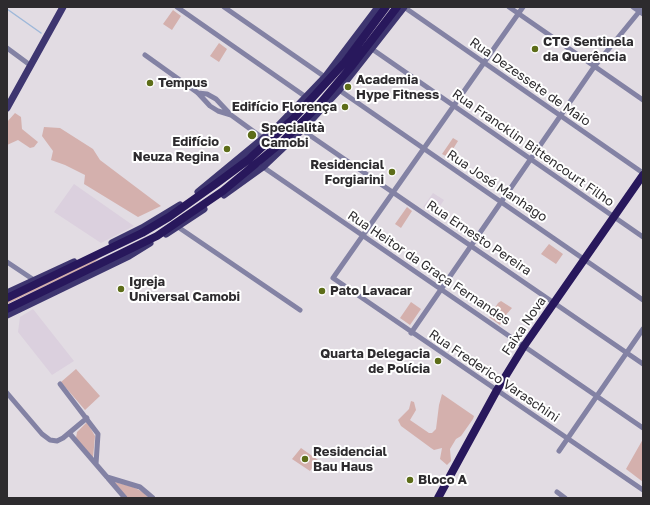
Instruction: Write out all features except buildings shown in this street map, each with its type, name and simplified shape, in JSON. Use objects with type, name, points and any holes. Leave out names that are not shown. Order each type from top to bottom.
[{"type":"highway","points":[[376,21],[381,7]]},
{"type":"highway","points":[[7,298],[141,231],[187,205],[293,119],[376,21],[386,7]]},
{"type":"highway","points":[[198,209],[262,163],[318,106],[351,67],[397,7]]},
{"type":"highway","points":[[293,119],[306,97],[327,79]]},
{"type":"highway","points":[[302,130],[318,106]]},
{"type":"highway","points":[[262,163],[264,142]]},
{"type":"highway","name":"Faixa Nova","points":[[438,498],[497,390],[524,346],[643,174]]},
{"type":"highway","points":[[7,310],[135,248],[226,193]]},
{"type":"highway","points":[[135,248],[141,239],[141,231]]},
{"type":"highway","points":[[36,300],[64,282]]},
{"type":"main road","points":[[7,108],[30,64],[63,7]]},
{"type":"main road","points":[[327,79],[378,7]]},
{"type":"main road","points":[[7,315],[128,256],[178,227],[226,193],[302,130],[339,90],[404,7]]},
{"type":"main road","points":[[264,142],[306,97]]},
{"type":"main road","points":[[7,293],[141,231]]},
{"type":"street","points":[[176,7],[306,97]]},
{"type":"street","points":[[224,7],[327,79]]},
{"type":"street","name":"Rua Dezessete de Maio","points":[[404,7],[643,174]]},
{"type":"street","points":[[509,7],[643,100]]},
{"type":"street","points":[[362,236],[522,7]]},
{"type":"street","points":[[411,333],[594,67],[642,10],[633,7]]},
{"type":"street","points":[[7,48],[30,64]]},
{"type":"street","name":"Rua Francklin Bittencourt Filho","points":[[372,49],[643,237]]},
{"type":"street","points":[[145,55],[198,93],[210,106],[218,111],[231,115]]},
{"type":"street","name":"Rua José Manhago","points":[[339,90],[643,300]]},
{"type":"street","points":[[198,93],[207,94],[216,99],[231,115],[264,142]]},
{"type":"street","name":"Rua Ernesto Pereira","points":[[302,130],[643,364]]},
{"type":"street","name":"Rua Heitor da Graça Fernandes","points":[[262,163],[362,236],[643,428]]},
{"type":"street","points":[[178,227],[300,310]]},
{"type":"street","name":"Rua Frederico Varaschini","points":[[362,236],[333,278],[411,333],[643,490]]},
{"type":"street","points":[[7,262],[34,280]]},
{"type":"street","points":[[559,451],[643,329]]},
{"type":"street","points":[[60,384],[98,434],[96,464]]},
{"type":"street","points":[[7,393],[46,438],[57,441],[70,434],[87,418]]},
{"type":"street","points":[[70,434],[124,498]]},
{"type":"street","points":[[106,476],[140,487],[152,498]]},
{"type":"street","points":[[556,492],[565,498]]},
{"type":"shaded area","points":[[173,10],[181,16],[172,30],[163,24]]},
{"type":"shaded area","points":[[219,43],[227,49],[219,62],[210,56]]},
{"type":"shaded area","points":[[15,113],[21,117],[22,129],[38,142],[34,147],[30,148],[18,140],[7,145],[7,122]]},
{"type":"shaded area","points":[[44,127],[60,128],[93,149],[100,160],[161,206],[138,217],[84,184],[85,175],[51,160],[53,151],[42,136]]},
{"type":"shaded area","points":[[453,138],[458,141],[448,157],[442,154]]},
{"type":"shaded area","points":[[74,184],[134,226],[101,243],[54,212]]},
{"type":"shaded area","points":[[433,193],[444,200],[434,215],[423,207]]},
{"type":"shaded area","points":[[407,207],[412,211],[401,228],[395,224]]},
{"type":"shaded area","points":[[549,244],[563,254],[556,264],[541,254]]},
{"type":"shaded area","points":[[102,256],[92,264],[7,304],[7,301]]},
{"type":"shaded area","points":[[501,301],[512,308],[504,317],[500,325],[489,317]]},
{"type":"shaded area","points":[[411,302],[421,309],[410,325],[400,318]]},
{"type":"shaded area","points":[[33,309],[74,361],[52,375],[18,332],[20,317]]},
{"type":"shaded area","points":[[76,369],[100,396],[85,410],[61,382]]},
{"type":"shaded area","points":[[442,394],[474,416],[461,436],[456,439],[450,449],[451,461],[447,465],[440,459],[442,448],[434,450],[401,426],[398,420],[409,409],[411,401],[414,402],[416,410],[410,420],[429,433],[432,433],[436,429]]},
{"type":"shaded area","points":[[87,422],[95,436],[93,458],[76,438],[77,432]]},
{"type":"shaded area","points":[[643,439],[643,482],[626,469]]},
{"type":"shaded area","name":"Residencial Bau Haus","points":[[301,448],[318,460],[310,471],[292,459]]},
{"type":"shaded area","points":[[112,481],[133,487],[143,492],[149,498],[127,498]]},
{"type":"waterway","points":[[7,9],[41,33]]},
{"type":"place","name":"CTG Sentinela da Querência","points":[[535,49]]},
{"type":"place","name":"Tempus","points":[[150,83]]},
{"type":"place","name":"Academia Hype Fitness","points":[[348,87]]},
{"type":"place","name":"Edifício Florença","points":[[345,107]]},
{"type":"place","name":"Specialità Camobi","points":[[252,135]]},
{"type":"place","name":"Edifício Neuza Regina","points":[[227,149]]},
{"type":"place","name":"Residencial Forgiarini","points":[[392,172]]},
{"type":"place","name":"Igreja Universal Camobi","points":[[121,289]]},
{"type":"place","name":"Pato Lavacar","points":[[322,291]]},
{"type":"place","name":"Quarta Delegacia de Polícia","points":[[438,361]]},
{"type":"place","name":"Residencial Bau Haus","points":[[305,459]]},
{"type":"place","name":"Bloco A","points":[[410,480]]}]
